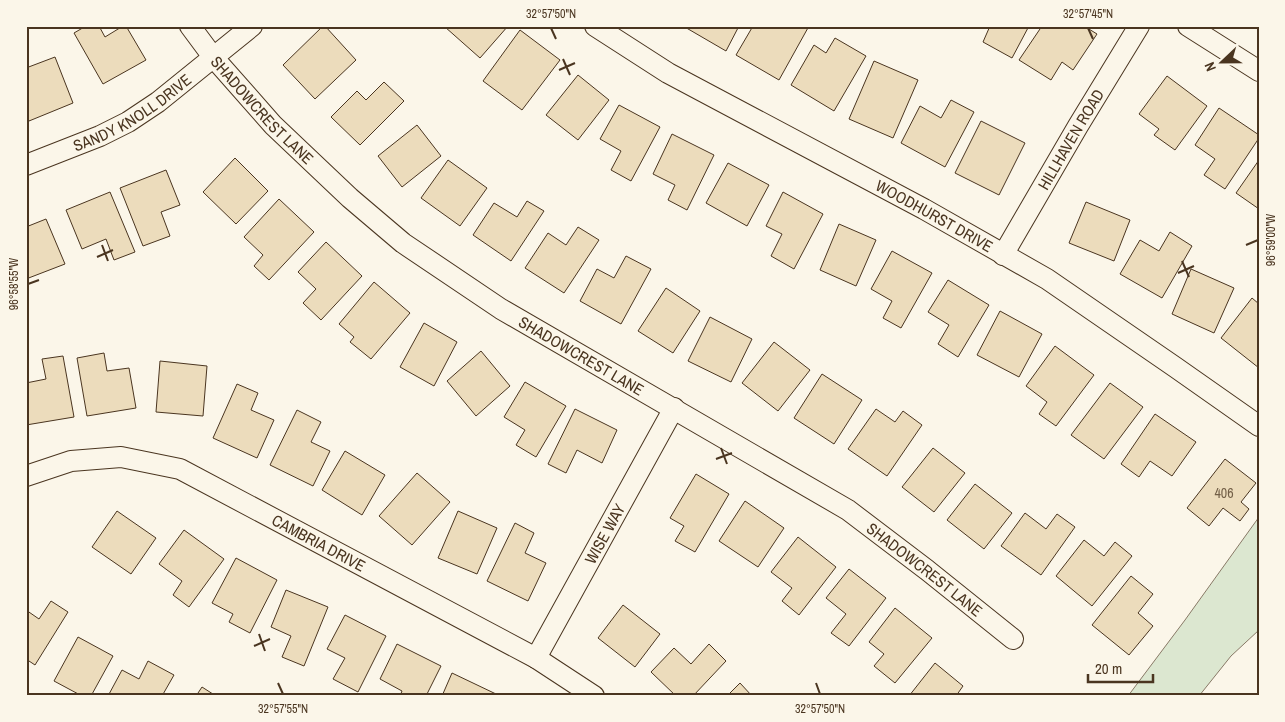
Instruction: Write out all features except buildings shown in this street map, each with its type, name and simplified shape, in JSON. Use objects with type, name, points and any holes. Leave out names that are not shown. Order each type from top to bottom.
[{"type":"street","name":"SHADOWCREST LANE","points":[[190,26],[213,57],[273,125],[350,198],[403,243],[501,309],[848,510],[1013,639]]},
{"type":"street","name":"SANDY KNOLL DRIVE","points":[[26,165],[100,136],[128,122],[158,102],[252,26]]},
{"type":"street","name":"WOODHURST DRIVE","points":[[595,26],[668,73],[915,204],[1056,285],[1259,426]]},
{"type":"street","name":"HILLHAVEN ROAD","points":[[1004,255],[1078,126],[1140,26]]},
{"type":"street","points":[[1188,26],[1259,71]]},
{"type":"street","name":"WISE WAY","points":[[536,658],[674,408]]},
{"type":"street","name":"CAMBRIA DRIVE","points":[[26,476],[71,461],[121,457],[180,469],[536,658],[594,696]]},
{"type":"green space","points":[[1259,517],[1259,630],[1231,656],[1199,696],[1128,696],[1185,620]]}]
